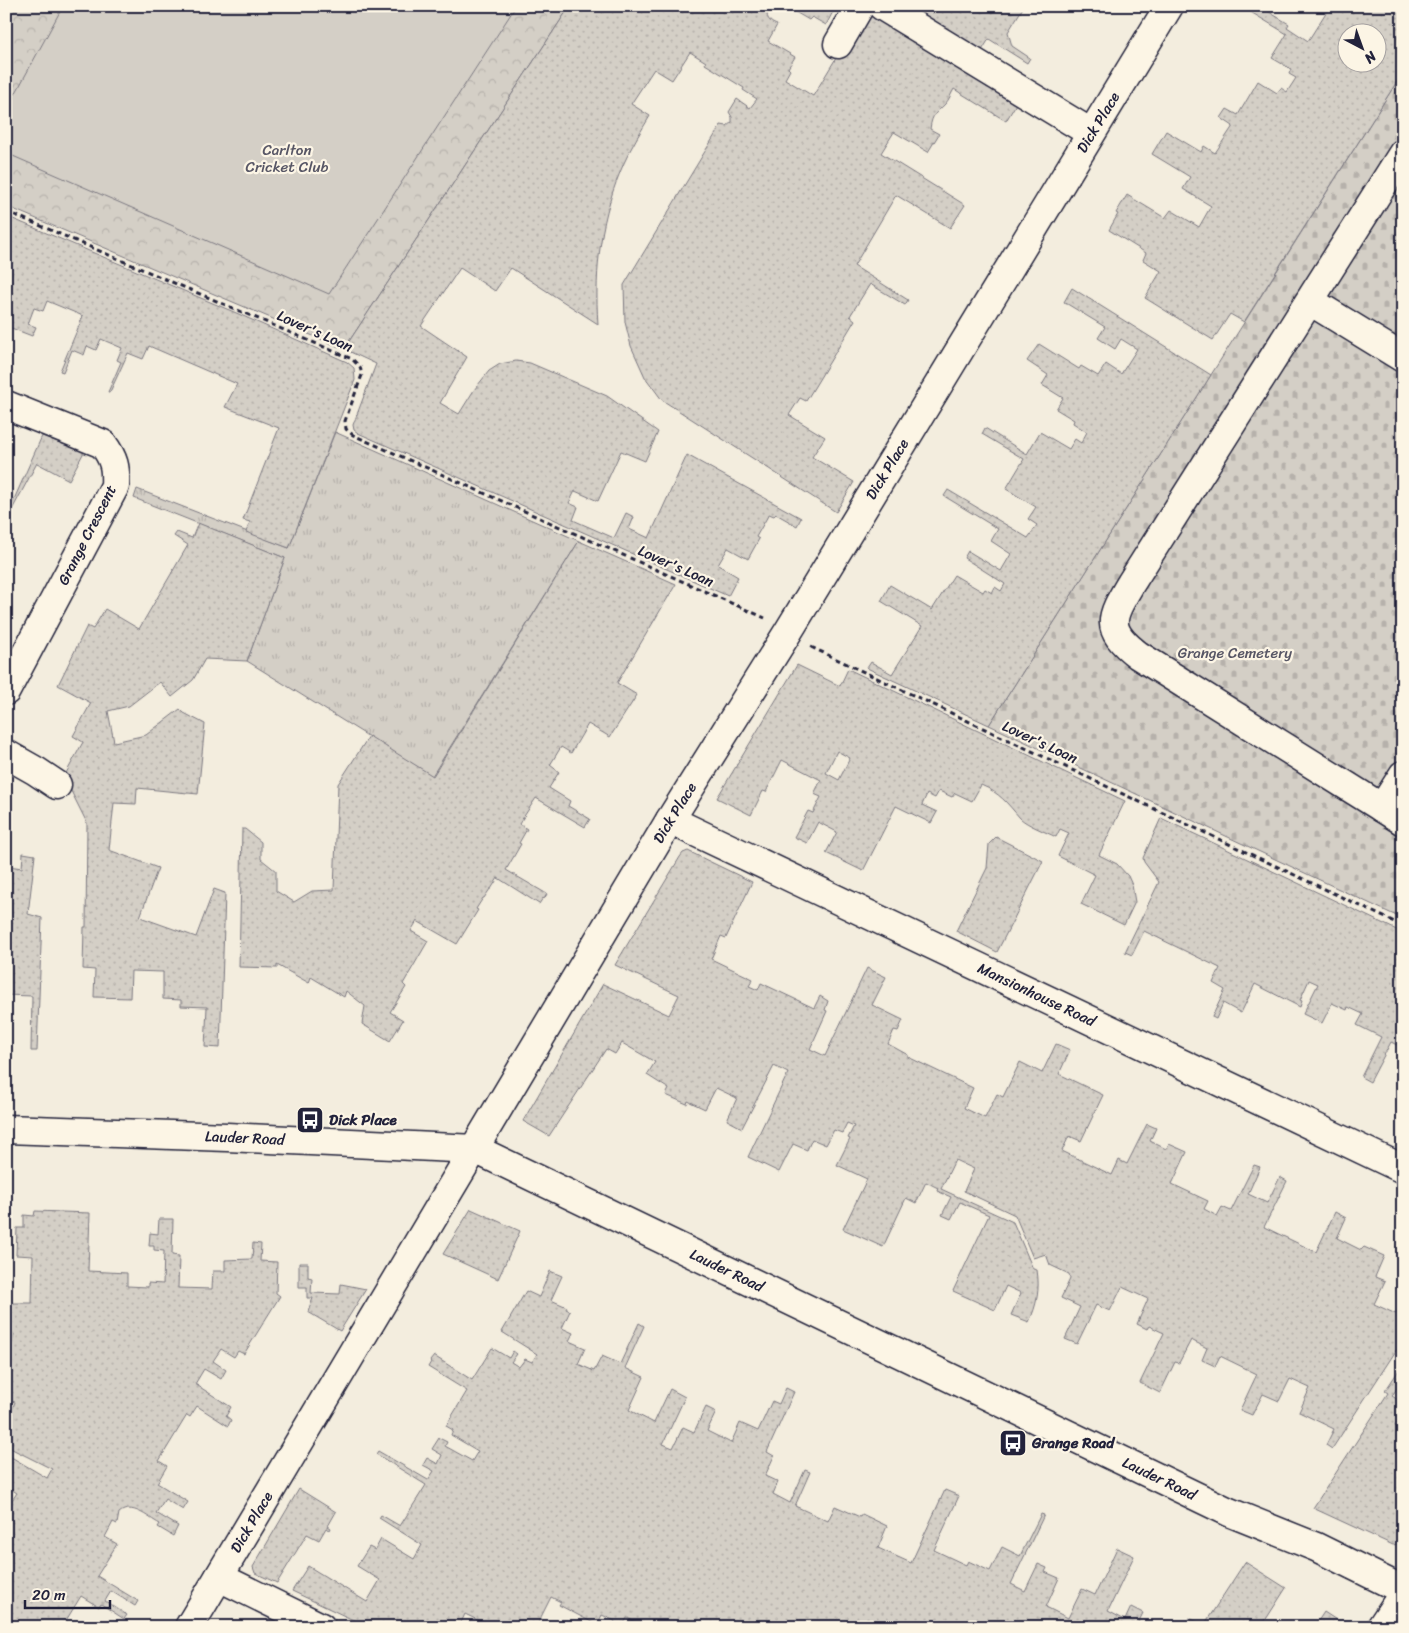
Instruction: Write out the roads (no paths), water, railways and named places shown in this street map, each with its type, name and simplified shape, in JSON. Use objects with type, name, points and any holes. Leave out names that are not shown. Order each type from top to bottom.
[{"type":"street","points":[[838,44],[860,6]]},
{"type":"street","points":[[882,6],[1090,133]]},
{"type":"street","name":"Dick Place","points":[[189,1627],[670,820],[788,632],[1169,6]]},
{"type":"street","points":[[1403,153],[1131,583],[1116,609],[1114,626],[1123,644],[1138,656],[1392,814],[1403,775]]},
{"type":"street","points":[[1310,301],[1403,358]]},
{"type":"street","name":"Grange Crescent","points":[[6,406],[103,444],[111,455],[116,470],[115,486],[6,691]]},
{"type":"street","points":[[6,754],[56,785]]},
{"type":"street","name":"Mansionhouse Road","points":[[670,820],[1403,1169]]},
{"type":"street","name":"Lauder Road","points":[[6,1129],[474,1149],[1229,1512],[1316,1547],[1403,1592]]},
{"type":"street","points":[[219,1577],[321,1627]]},
{"type":"street","points":[[1381,1627],[1403,1592]]},
{"type":"place","name":"Dick Place","points":[[310,1120]]},
{"type":"place","name":"Grange Road","points":[[1013,1443]]},
{"type":"park label","name":"Carlton Cricket Club","points":[[287,158]]},
{"type":"park label","name":"Grange Cemetery","points":[[1235,653]]}]
